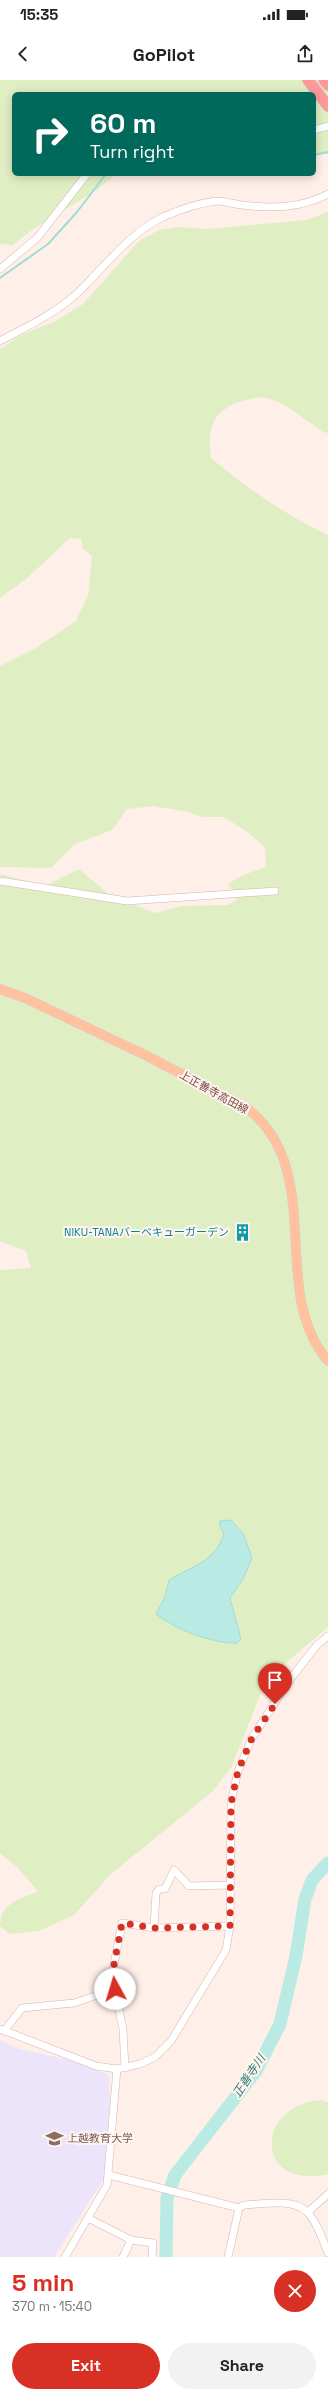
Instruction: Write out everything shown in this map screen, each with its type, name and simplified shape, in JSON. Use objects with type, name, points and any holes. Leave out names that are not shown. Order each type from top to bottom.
[{"type":"highway","points":[[324,80],[328,85]]},
{"type":"highway","points":[[309,82],[328,106]]},
{"type":"main road","name":"上正善寺高田線","points":[[0,989],[25,998],[145,1055],[247,1108],[260,1118],[280,1150],[290,1182],[304,1315],[315,1343],[328,1361]]},
{"type":"street","points":[[316,129],[328,126]]},
{"type":"street","points":[[0,269],[36,238],[85,176]]},
{"type":"street","points":[[0,341],[72,298],[120,250],[147,227],[163,217],[192,206],[217,201],[263,207],[295,206],[312,202],[328,194]]},
{"type":"street","points":[[0,881],[127,901],[275,891]]},
{"type":"street","points":[[115,1989],[74,2003],[22,2008],[2,2030],[96,2066],[117,2069],[140,2064],[155,2057],[170,2040],[226,1950],[230,1926],[231,1803],[238,1771],[252,1738],[288,1682],[318,1645],[328,1636]]},
{"type":"street","points":[[154,1928],[156,1893],[159,1890],[165,1889],[174,1870],[189,1886],[231,1885]]},
{"type":"street","points":[[125,2068],[123,2029],[112,1975],[122,1923],[154,1928],[230,1926]]},
{"type":"street","points":[[64,2257],[107,2185],[117,2069]]},
{"type":"street","points":[[109,2175],[163,2190],[190,2195],[239,2208],[244,2205],[285,2204],[300,2206],[308,2212],[328,2253]]},
{"type":"street","points":[[308,2212],[328,2194]]},
{"type":"street","points":[[228,2257],[239,2208]]},
{"type":"street","points":[[88,2218],[132,2240],[153,2243],[152,2257]]},
{"type":"street","points":[[123,2257],[132,2240]]},
{"type":"shaded area","name":"上越教育大学","points":[[0,2040],[16,2048],[77,2062],[109,2075],[110,2099],[105,2177],[54,2257],[0,2257]]},
{"type":"green space","points":[[0,80],[328,80],[328,154],[316,154],[316,92],[12,92],[12,176],[114,176],[97,190],[32,230],[13,245],[0,244]]},
{"type":"green space","points":[[328,212],[328,433],[323,432],[281,403],[260,397],[232,405],[218,416],[211,429],[210,447],[211,458],[238,480],[282,510],[328,535],[328,1627],[266,1680],[232,1766],[212,1792],[112,1873],[74,1915],[39,1931],[10,1934],[0,1926],[1,1918],[4,1912],[13,1902],[38,1891],[17,1867],[0,1853],[0,1270],[31,1268],[26,1251],[0,1241],[0,874],[45,886],[79,869],[111,896],[155,913],[182,906],[228,905],[237,900],[228,884],[243,875],[266,867],[265,847],[246,831],[224,817],[201,817],[189,812],[153,806],[127,809],[112,830],[75,844],[51,868],[0,867],[0,666],[34,649],[76,621],[88,596],[92,556],[83,549],[81,539],[70,538],[26,579],[0,598],[0,349],[23,334],[56,321],[83,304],[139,241],[159,230],[178,227],[207,229],[306,220]]},
{"type":"green space","points":[[321,2100],[328,2102],[328,2174],[304,2176],[287,2170],[276,2160],[272,2146],[274,2131],[283,2116],[299,2106]]},
{"type":"water","points":[[231,1520],[244,1535],[252,1558],[243,1579],[230,1598],[241,1639],[237,1643],[216,1641],[205,1638],[173,1625],[156,1614],[165,1597],[169,1580],[210,1556],[221,1542],[224,1533],[220,1527],[220,1521]]},
{"type":"waterway","points":[[316,155],[328,152]]},
{"type":"waterway","points":[[0,278],[48,244],[77,212],[104,176]]},
{"type":"waterway","name":"正善寺川","points":[[166,2257],[167,2198],[175,2175],[256,2071],[280,2024],[296,1956],[305,1899],[312,1880],[328,1863]]},
{"type":"place","name":"NIKU-TANAバーベキューガーデン","points":[[242,1232]]},
{"type":"place","name":"上越教育大学","points":[[54,2138]]},
{"type":"route","points":[[115,1989],[112,1975],[122,1923],[154,1928],[230,1926],[231,1803],[238,1771],[252,1738],[275,1704]]}]
